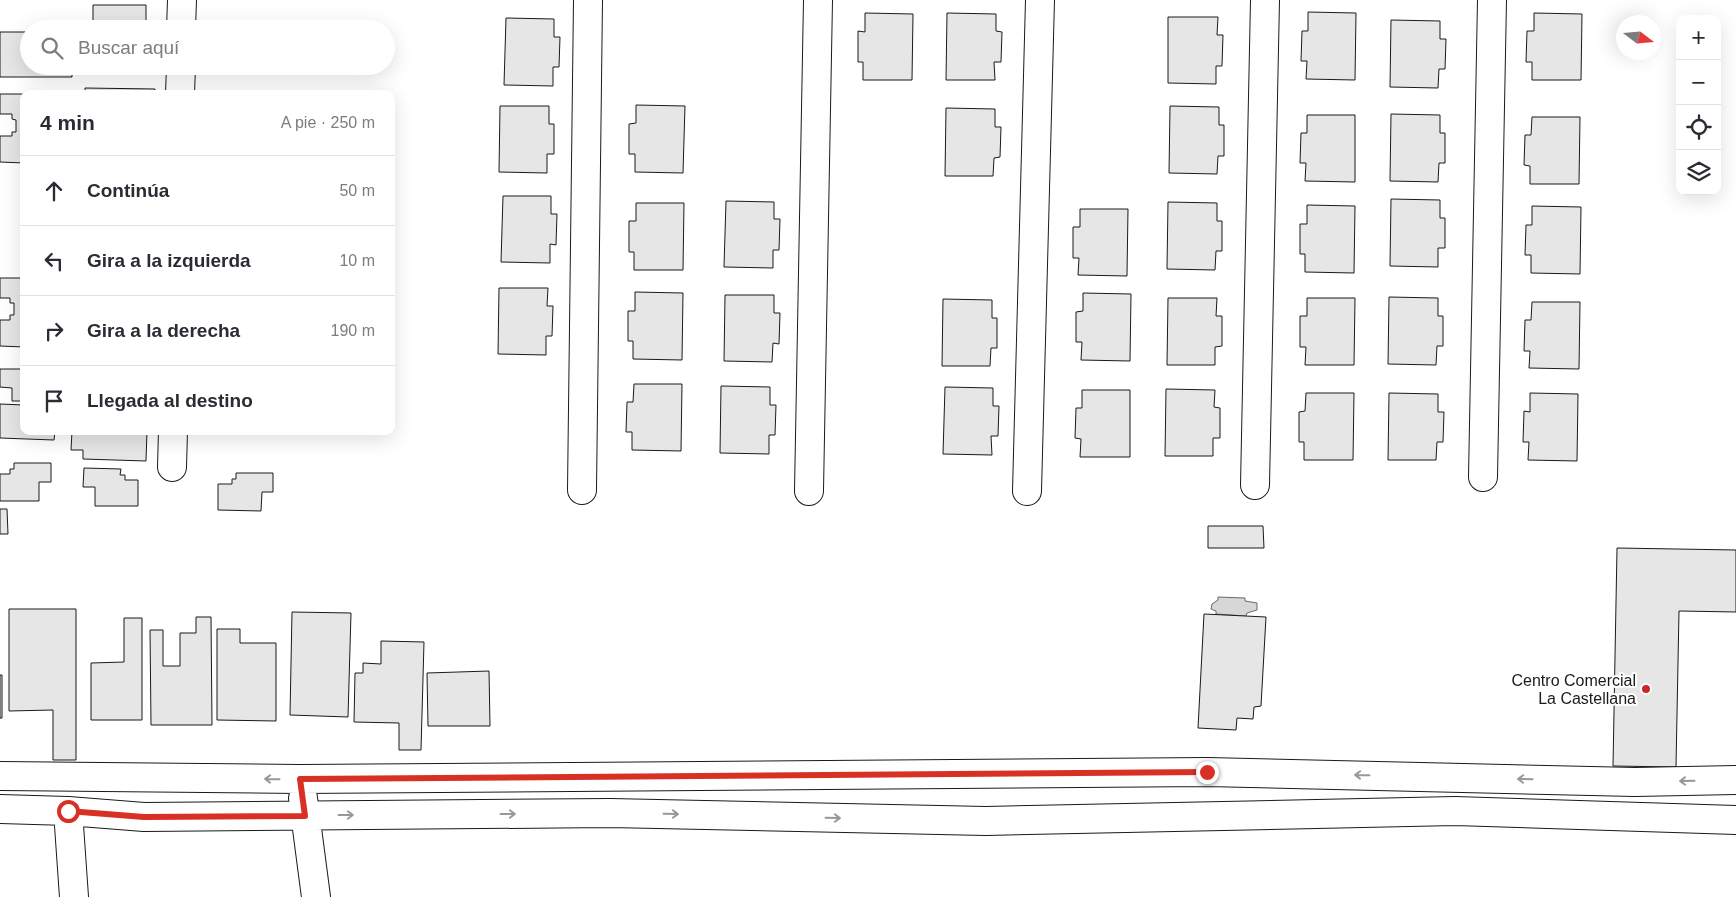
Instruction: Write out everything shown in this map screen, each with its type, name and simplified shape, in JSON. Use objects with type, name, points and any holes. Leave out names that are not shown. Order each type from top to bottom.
[{"type":"street","points":[[181,20],[182,0]]},
{"type":"street","points":[[582,490],[588,0]]},
{"type":"street","points":[[809,491],[818,0]]},
{"type":"street","points":[[1027,491],[1040,0]]},
{"type":"street","points":[[1255,485],[1265,0]]},
{"type":"street","points":[[1483,476],[1492,0]]},
{"type":"street","points":[[180,75],[180,90]]},
{"type":"street","points":[[172,467],[173,435]]},
{"type":"street","points":[[0,776],[300,779],[1207,772],[1635,782],[1736,780]]},
{"type":"street","points":[[725,775],[726,815]]},
{"type":"street","points":[[300,779],[316,897]]},
{"type":"street","points":[[0,809],[68,811],[144,817],[610,813],[986,821],[1455,811],[1736,820]]},
{"type":"street","points":[[68,811],[74,897]]},
{"type":"shaded area","points":[[1218,597],[1245,598],[1245,601],[1257,603],[1257,610],[1247,613],[1246,616],[1216,614],[1216,611],[1211,609],[1212,604],[1218,600]]},
{"type":"building","points":[[93,5],[146,5],[146,20],[93,20]]},
{"type":"building","points":[[1308,12],[1356,13],[1355,80],[1306,79],[1307,61],[1301,61],[1302,31],[1308,31]]},
{"type":"building","points":[[865,13],[913,14],[912,80],[863,80],[863,62],[858,62],[858,31],[865,32]]},
{"type":"building","points":[[947,13],[996,14],[996,31],[1002,32],[1001,62],[994,62],[995,80],[946,80]]},
{"type":"building","points":[[1534,13],[1582,14],[1581,80],[1532,80],[1532,62],[1526,62],[1527,31],[1534,31]]},
{"type":"building","points":[[1168,17],[1218,17],[1217,35],[1223,35],[1222,66],[1216,66],[1216,84],[1168,83]]},
{"type":"building","points":[[506,18],[554,19],[554,37],[560,37],[559,67],[553,67],[553,86],[504,85]]},
{"type":"building","points":[[1391,20],[1440,21],[1440,39],[1446,39],[1445,69],[1439,69],[1438,88],[1390,87]]},
{"type":"building","points":[[0,32],[20,32],[20,75],[72,75],[72,77],[0,77]]},
{"type":"building","points":[[85,88],[155,89],[155,90],[85,90]]},
{"type":"building","points":[[0,94],[20,94],[20,163],[0,162],[0,136],[12,136],[12,132],[16,132],[16,120],[12,119],[12,114],[0,114]]},
{"type":"building","points":[[636,105],[685,106],[683,173],[635,172],[635,154],[629,154],[629,124],[636,123]]},
{"type":"building","points":[[500,106],[549,106],[549,124],[554,124],[554,154],[547,154],[547,173],[499,172]]},
{"type":"building","points":[[1170,106],[1219,107],[1219,125],[1224,125],[1224,156],[1218,156],[1217,174],[1169,173]]},
{"type":"building","points":[[946,108],[995,109],[995,127],[1001,127],[1000,157],[994,158],[993,176],[945,176]]},
{"type":"building","points":[[1391,114],[1440,115],[1440,133],[1445,133],[1445,163],[1439,163],[1438,182],[1390,181]]},
{"type":"building","points":[[1307,115],[1355,115],[1355,182],[1305,181],[1306,163],[1300,163],[1301,133],[1307,133]]},
{"type":"building","points":[[1532,117],[1580,117],[1579,184],[1530,184],[1530,166],[1524,165],[1525,135],[1531,135]]},
{"type":"building","points":[[503,196],[551,196],[551,214],[557,214],[556,245],[550,244],[550,263],[501,262]]},
{"type":"building","points":[[1391,199],[1440,200],[1440,218],[1445,218],[1445,248],[1438,248],[1438,267],[1390,266]]},
{"type":"building","points":[[726,201],[774,202],[774,219],[780,219],[779,250],[773,250],[773,268],[724,267]]},
{"type":"building","points":[[1168,202],[1217,203],[1217,221],[1222,221],[1222,251],[1216,251],[1215,270],[1167,269]]},
{"type":"building","points":[[636,203],[684,203],[683,270],[634,270],[634,252],[629,252],[629,221],[636,221]]},
{"type":"building","points":[[1307,205],[1355,206],[1354,273],[1305,272],[1305,254],[1300,254],[1300,224],[1307,224]]},
{"type":"building","points":[[1532,206],[1581,207],[1580,274],[1531,273],[1531,255],[1525,255],[1526,225],[1532,225]]},
{"type":"building","points":[[1080,209],[1128,209],[1127,276],[1078,275],[1079,258],[1073,258],[1073,227],[1080,227]]},
{"type":"building","points":[[0,278],[20,278],[20,347],[0,346],[0,320],[10,320],[10,315],[14,315],[14,303],[10,303],[10,298],[0,298]]},
{"type":"building","points":[[499,288],[548,288],[547,306],[553,306],[552,336],[546,336],[546,355],[498,354]]},
{"type":"building","points":[[635,292],[683,293],[682,360],[633,359],[633,341],[628,341],[628,311],[635,311]]},
{"type":"building","points":[[1083,293],[1131,294],[1130,361],[1081,360],[1082,342],[1076,342],[1076,312],[1083,311]]},
{"type":"building","points":[[725,295],[774,295],[774,313],[780,313],[779,344],[773,343],[772,362],[724,361]]},
{"type":"building","points":[[1389,297],[1438,298],[1438,316],[1443,316],[1443,346],[1437,346],[1436,365],[1388,364]]},
{"type":"building","points":[[1168,298],[1217,298],[1216,316],[1222,316],[1222,346],[1215,347],[1215,365],[1167,365]]},
{"type":"building","points":[[1307,298],[1355,298],[1354,365],[1305,365],[1306,347],[1300,347],[1300,316],[1307,316]]},
{"type":"building","points":[[943,299],[992,300],[992,318],[997,318],[997,348],[991,348],[990,366],[942,366]]},
{"type":"building","points":[[1532,302],[1580,302],[1579,369],[1529,368],[1530,351],[1524,351],[1525,320],[1531,320]]},
{"type":"building","points":[[0,369],[20,369],[20,401],[12,401],[12,388],[0,387]]},
{"type":"building","points":[[634,384],[682,384],[681,451],[632,450],[632,432],[626,432],[627,402],[633,402]]},
{"type":"building","points":[[721,386],[770,387],[770,405],[776,405],[775,435],[769,435],[769,454],[720,453]]},
{"type":"building","points":[[945,387],[993,388],[993,406],[999,406],[998,436],[991,436],[992,455],[943,454]]},
{"type":"building","points":[[1166,389],[1215,390],[1214,407],[1220,408],[1220,438],[1213,438],[1213,456],[1165,456]]},
{"type":"building","points":[[1082,390],[1130,390],[1130,457],[1080,457],[1081,439],[1075,438],[1076,408],[1082,408]]},
{"type":"building","points":[[1306,393],[1354,393],[1353,460],[1304,460],[1304,442],[1299,442],[1299,412],[1305,411]]},
{"type":"building","points":[[1389,393],[1438,394],[1438,412],[1444,412],[1443,442],[1437,442],[1436,460],[1388,460]]},
{"type":"building","points":[[1530,393],[1578,394],[1577,461],[1528,460],[1529,442],[1523,442],[1524,411],[1530,412]]},
{"type":"building","points":[[0,404],[20,405],[20,435],[55,435],[54,440],[0,438]]},
{"type":"building","points":[[72,435],[147,435],[146,461],[83,459],[83,450],[71,450]]},
{"type":"building","points":[[14,463],[51,463],[51,482],[39,482],[39,501],[0,501],[0,474],[10,474],[10,469],[14,469]]},
{"type":"building","points":[[84,468],[121,469],[120,475],[125,475],[125,480],[138,480],[138,506],[95,506],[95,487],[83,487]]},
{"type":"building","points":[[236,473],[273,473],[273,492],[262,492],[261,511],[218,510],[218,484],[232,484],[232,479],[236,479]]},
{"type":"building","points":[[0,509],[7,509],[8,534],[0,534]]},
{"type":"building","points":[[1208,526],[1263,526],[1264,548],[1208,548]]},
{"type":"building","name":"Centro Comercial La Castellana","points":[[1617,548],[1736,550],[1736,612],[1679,611],[1676,767],[1613,766]]},
{"type":"building","points":[[9,609],[76,609],[76,760],[53,760],[53,710],[9,711]]},
{"type":"building","points":[[292,612],[351,613],[348,717],[290,715]]},
{"type":"building","points":[[1204,614],[1266,617],[1261,706],[1254,707],[1253,719],[1237,718],[1236,730],[1198,728]]},
{"type":"building","points":[[196,617],[211,617],[212,725],[151,725],[150,630],[163,630],[163,666],[180,666],[180,633],[196,633]]},
{"type":"building","points":[[124,618],[142,618],[142,720],[91,720],[91,663],[124,662]]},
{"type":"building","points":[[217,629],[240,629],[240,643],[276,643],[276,721],[217,720]]},
{"type":"building","points":[[381,641],[424,642],[421,750],[399,750],[399,723],[354,722],[355,673],[363,673],[363,663],[381,664]]},
{"type":"building","points":[[489,671],[490,726],[428,726],[427,673]]},
{"type":"building","points":[[0,675],[2,675],[2,718],[0,718]]},
{"type":"place","name":"Centro Comercial La Castellana","points":[[1646,689]]},
{"type":"route","points":[[68,811],[144,817],[305,816],[300,779],[1207,772]]}]
